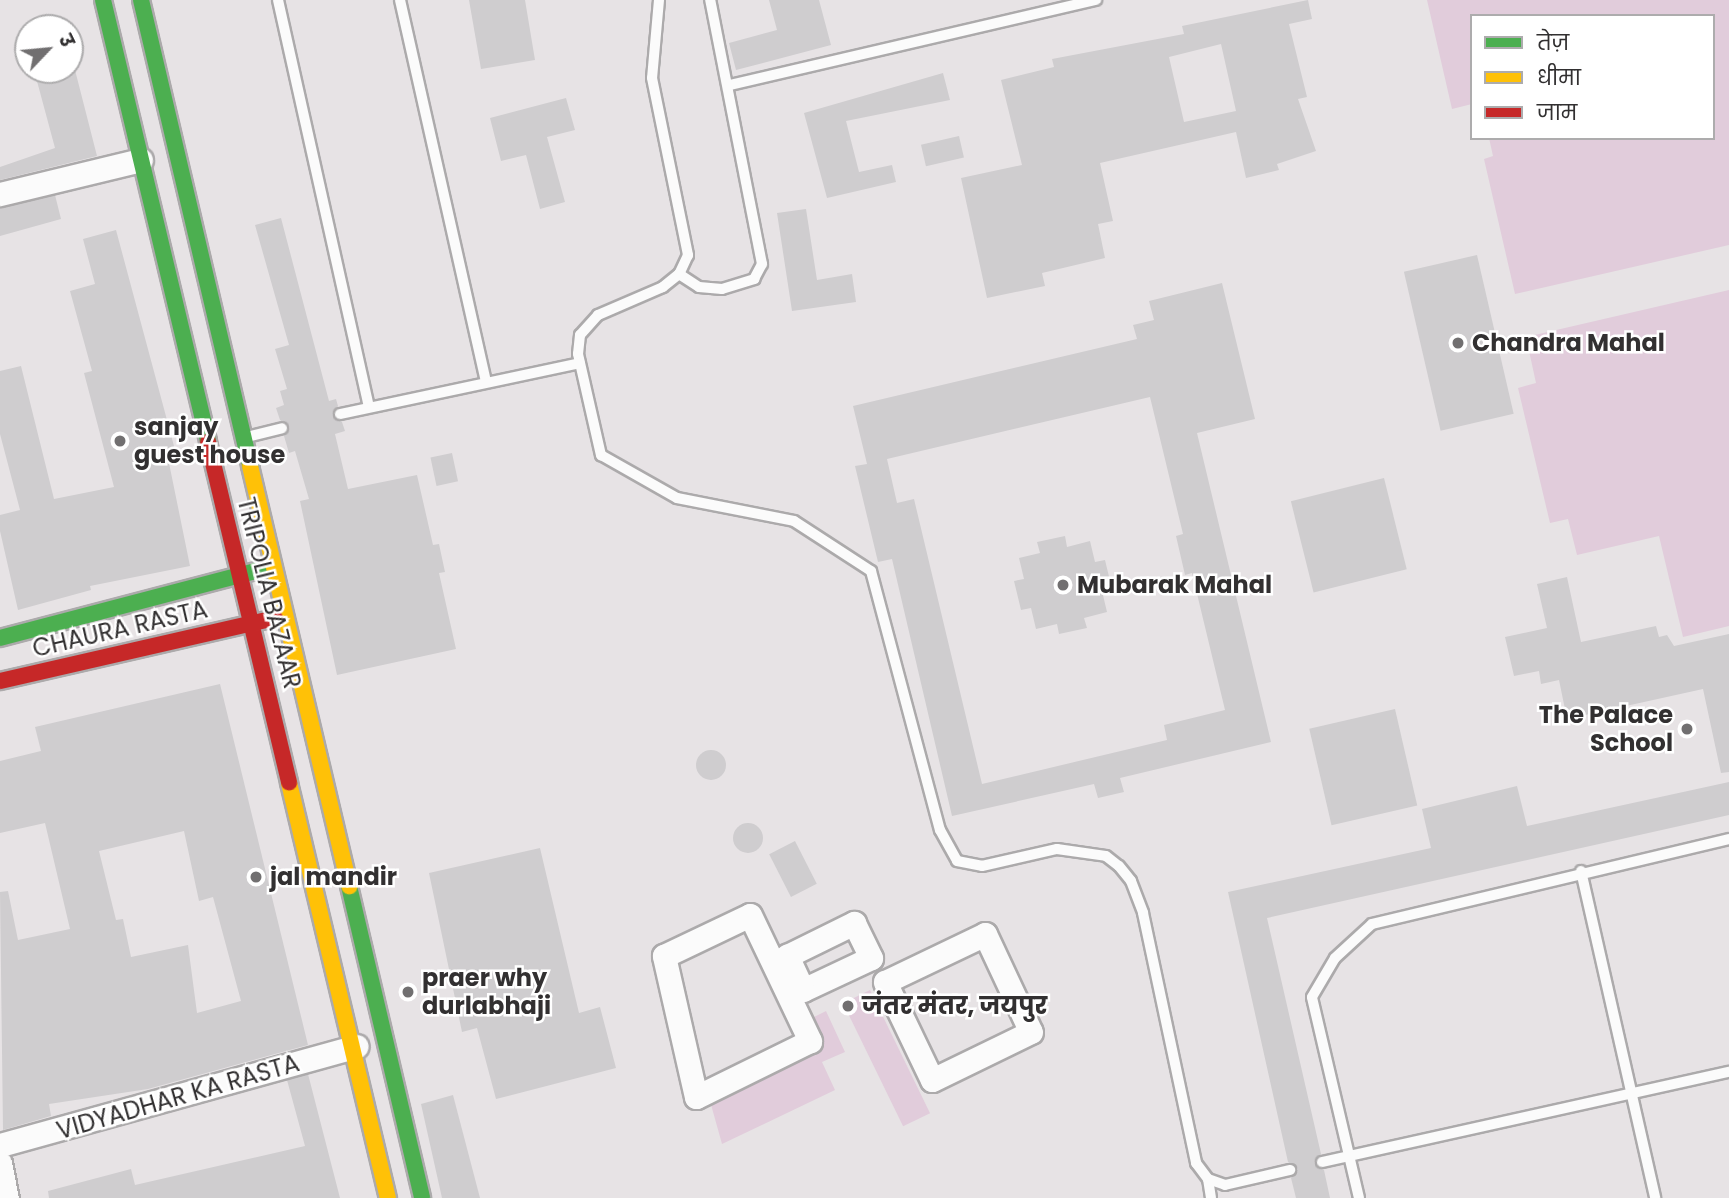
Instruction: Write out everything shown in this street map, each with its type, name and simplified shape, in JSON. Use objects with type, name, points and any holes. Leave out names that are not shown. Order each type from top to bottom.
[{"type":"main road","name":"TRIPOLIA BAZAAR","points":[[103,0],[239,574],[356,1046],[388,1198]]},
{"type":"main road","name":"TRIPOLIA BAZAAR","points":[[141,0],[387,1038],[422,1198]]},
{"type":"main road","name":"CHAURA RASTA","points":[[0,638],[274,566]]},
{"type":"main road","name":"CHAURA RASTA","points":[[0,681],[285,616]]},
{"type":"main road","points":[[356,1046],[387,1038]]},
{"type":"street","points":[[0,194],[141,160]]},
{"type":"street","points":[[750,915],[810,1041],[696,1097],[664,956],[750,915]]},
{"type":"street","points":[[985,934],[1031,1032],[932,1080],[885,982],[985,934]]},
{"type":"street","name":"VIDYADHAR KA RASTA","points":[[0,1146],[356,1046]]},
{"type":"street","points":[[0,1163],[7,1198]]},
{"type":"lane","points":[[278,0],[369,407]]},
{"type":"lane","points":[[400,0],[486,381]]},
{"type":"lane","points":[[659,0],[652,78],[688,255],[679,274],[663,287],[598,316],[580,335],[580,363],[601,455],[677,498],[794,521],[871,571],[940,830],[957,861],[982,866],[1057,849],[1084,851],[1106,856],[1131,881],[1143,914],[1196,1163],[1208,1179],[1211,1198]]},
{"type":"lane","points":[[679,274],[699,287],[722,289],[754,279],[762,264],[730,85],[710,0]]},
{"type":"lane","points":[[730,85],[1096,0]]},
{"type":"lane","points":[[340,414],[580,363]]},
{"type":"lane","points":[[244,437],[282,428]]},
{"type":"lane","points":[[1359,1198],[1312,997],[1335,958],[1372,924],[1581,871],[1729,839]]},
{"type":"lane","points":[[1581,871],[1655,1198]]},
{"type":"lane","points":[[1322,1162],[1729,1072]]},
{"type":"lane","points":[[1208,1179],[1225,1185],[1290,1170]]},
{"type":"shaded area","points":[[1427,0],[1729,0],[1729,245],[1515,294],[1484,159],[1493,156],[1489,140],[1715,140],[1715,14],[1470,14],[1470,104],[1452,109]]},
{"type":"shaded area","points":[[1729,290],[1729,626],[1683,637],[1659,536],[1577,555],[1568,519],[1550,523],[1518,388],[1536,383],[1526,337]]},
{"type":"shaded area","points":[[870,990],[930,1113],[903,1126],[843,1003]]},
{"type":"shaded area","points":[[826,1011],[845,1052],[822,1062],[835,1090],[722,1144],[710,1101],[811,1050],[798,1025]]},
{"type":"building","points":[[469,0],[525,0],[535,60],[481,69]]},
{"type":"building","points":[[769,0],[819,0],[831,45],[736,70],[729,43],[777,30]]},
{"type":"building","points":[[1308,0],[1312,19],[1289,24],[1307,97],[1298,99],[1316,151],[1277,164],[1279,170],[1246,178],[1236,132],[1100,163],[1113,221],[1098,224],[1105,258],[1042,273],[1045,286],[987,298],[961,178],[1022,165],[1001,80],[1054,67],[1052,59],[1184,34],[1182,26]],"holes":[[[1221,44],[1236,111],[1184,122],[1169,57]]]},
{"type":"building","points":[[943,73],[950,100],[846,121],[859,172],[892,165],[896,182],[827,198],[804,113]]},
{"type":"building","points":[[38,84],[79,84],[97,156],[0,180],[0,167],[55,148]]},
{"type":"building","points":[[566,98],[575,130],[547,137],[565,202],[540,209],[526,155],[501,161],[490,118]]},
{"type":"building","points":[[959,136],[964,157],[926,166],[921,145]]},
{"type":"building","points":[[55,195],[61,219],[0,236],[0,208]]},
{"type":"building","points":[[806,209],[817,280],[852,274],[856,302],[792,311],[777,213]]},
{"type":"building","points":[[281,218],[329,401],[336,399],[338,406],[333,416],[342,422],[345,431],[335,434],[348,489],[417,475],[433,545],[439,544],[445,572],[439,573],[456,649],[337,675],[300,501],[309,499],[295,451],[289,453],[284,436],[289,425],[280,420],[276,408],[284,405],[280,391],[287,389],[275,349],[289,345],[255,225]]},
{"type":"building","points":[[116,230],[178,461],[169,463],[190,566],[90,586],[91,590],[18,610],[0,531],[0,515],[20,510],[0,434],[0,371],[21,366],[54,499],[114,487],[84,373],[92,371],[70,291],[95,284],[83,239]]},
{"type":"building","name":"Chandra Mahal","points":[[1477,255],[1514,414],[1441,431],[1404,272]]},
{"type":"building","points":[[1222,283],[1255,419],[1197,433],[1271,742],[1120,778],[1124,792],[1098,798],[1094,784],[952,816],[892,559],[878,562],[855,466],[867,464],[853,406],[1137,339],[1133,325],[1154,320],[1149,301]],"holes":[[[1150,397],[1183,534],[1176,536],[1185,575],[1192,573],[1225,710],[1164,725],[1167,740],[982,784],[914,499],[897,503],[887,459]]]},
{"type":"building","points":[[452,453],[458,481],[437,486],[430,458]]},
{"type":"building","points":[[1384,478],[1407,569],[1314,592],[1291,501]]},
{"type":"building","name":"Mubarak Mahal","points":[[1065,536],[1067,547],[1090,541],[1095,562],[1105,560],[1112,589],[1102,591],[1107,612],[1084,618],[1087,628],[1059,634],[1057,624],[1036,629],[1031,608],[1021,610],[1014,581],[1024,579],[1019,558],[1040,553],[1037,542]]},
{"type":"building","points":[[1567,577],[1581,642],[1656,626],[1659,637],[1667,635],[1674,646],[1729,634],[1729,772],[1721,773],[1703,689],[1567,719],[1559,680],[1541,684],[1539,671],[1514,676],[1505,637],[1547,628],[1537,584]]},
{"type":"building","points":[[220,684],[308,1045],[148,1089],[49,1104],[51,1116],[3,1130],[0,892],[8,891],[18,940],[70,929],[45,823],[0,833],[0,761],[41,751],[35,727]],"holes":[[[184,831],[199,901],[213,897],[241,1001],[197,1013],[188,945],[131,957],[123,919],[116,920],[99,851]]]},
{"type":"building","points":[[1395,709],[1417,805],[1332,825],[1309,729]]},
{"type":"building","points":[[711,750],[722,754],[726,765],[722,776],[711,780],[700,776],[696,765],[700,754]]},
{"type":"building","points":[[1729,782],[1729,815],[1267,918],[1321,1154],[1315,1164],[1324,1170],[1330,1198],[1296,1198],[1291,1178],[1298,1169],[1288,1162],[1228,892],[1431,848],[1422,809],[1517,786],[1527,826]]},
{"type":"building","points":[[748,823],[754,824],[762,832],[762,844],[754,852],[748,853],[742,852],[734,844],[733,838],[734,832],[742,824]]},
{"type":"building","points":[[795,841],[817,884],[791,897],[769,854]]},
{"type":"building","points":[[540,848],[579,1013],[600,1007],[616,1068],[496,1099],[477,1028],[462,1032],[429,873]]},
{"type":"building","points":[[308,1074],[340,1198],[49,1198],[48,1191],[131,1169],[135,1185],[305,1146],[287,1080]]},
{"type":"building","points":[[453,1095],[480,1198],[442,1198],[421,1104]]},
{"type":"traffic: fast","points":[[103,0],[208,442]]},
{"type":"traffic: fast","points":[[141,0],[250,466]]},
{"type":"traffic: fast","points":[[0,638],[263,569]]},
{"type":"traffic: fast","points":[[349,886],[422,1198]]},
{"type":"traffic: slow","points":[[250,466],[349,886]]},
{"type":"traffic: slow","points":[[289,783],[388,1198]]},
{"type":"traffic: jam","points":[[208,442],[289,783]]},
{"type":"traffic: jam","points":[[0,681],[275,618]]},
{"type":"place","name":"Chandra Mahal","points":[[1458,343]]},
{"type":"place","name":"sanjay guest house","points":[[120,441]]},
{"type":"place","name":"Mubarak Mahal","points":[[1063,585]]},
{"type":"place","name":"The Palace School","points":[[1687,729]]},
{"type":"place","name":"jal mandir","points":[[256,877]]},
{"type":"place","name":"praer why durlabhaji","points":[[408,992]]},
{"type":"place","name":"जंतर मंतर, जयपुर","points":[[848,1006]]}]
